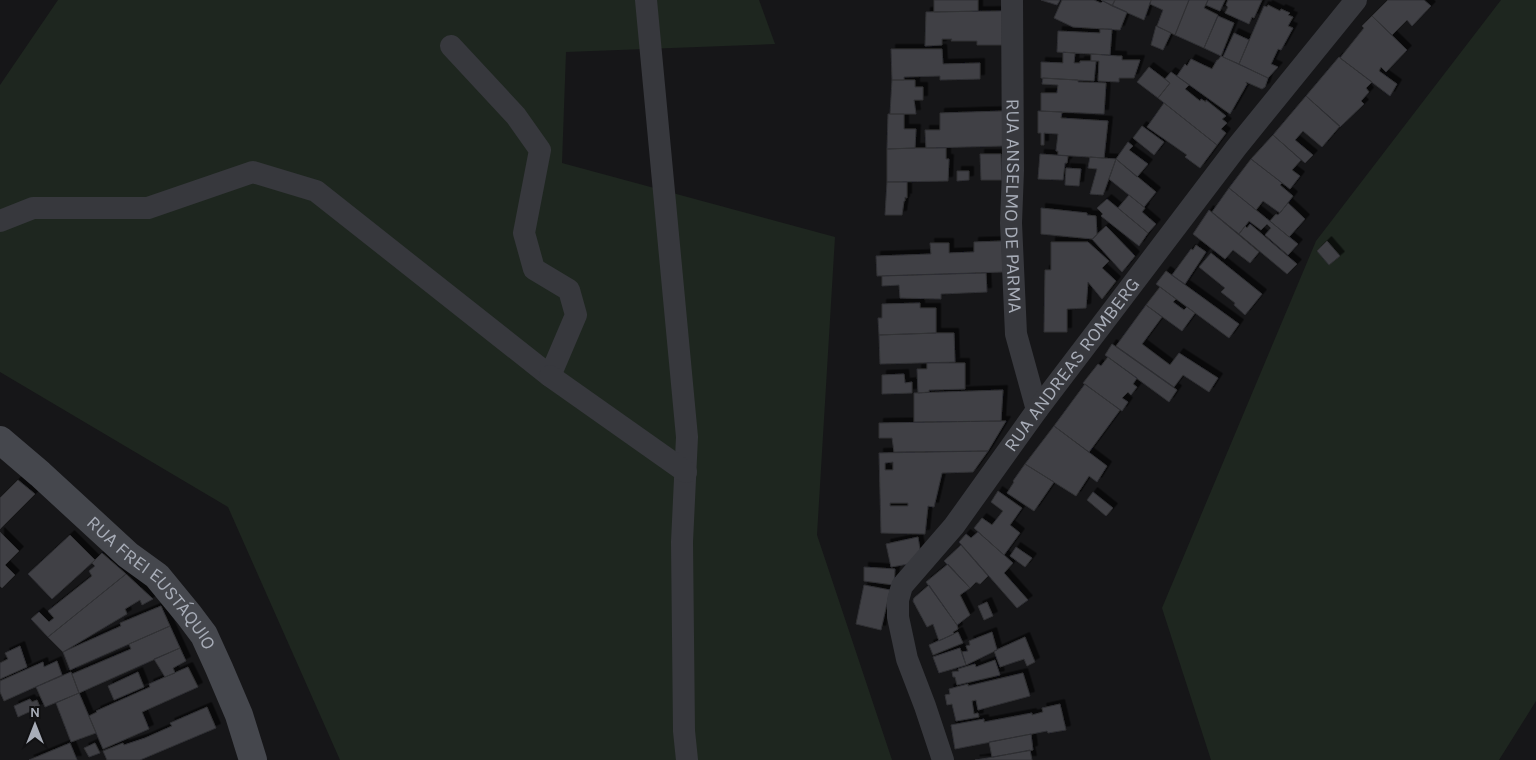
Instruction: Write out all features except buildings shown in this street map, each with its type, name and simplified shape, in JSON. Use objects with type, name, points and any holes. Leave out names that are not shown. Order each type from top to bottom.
[{"type":"street","points":[[646,0],[687,437],[682,542],[684,731],[687,760]]},
{"type":"street","name":"RUA ANSELMO DE PARMA","points":[[1012,0],[1013,170],[1011,224],[1016,334],[1037,410]]},
{"type":"street","name":"RUA ANDREAS ROMBERG","points":[[943,760],[907,658],[898,617],[898,600],[902,586],[954,526],[1037,410],[1236,148],[1356,0]]},
{"type":"street","points":[[451,46],[516,116],[540,150],[524,233],[534,269],[569,290],[576,315],[550,376]]},
{"type":"street","points":[[0,221],[33,208],[148,208],[253,172],[316,191],[550,376],[686,472]]},
{"type":"street","name":"RUA FREI EUSTÁQUIO","points":[[0,440],[128,555],[157,576],[189,614],[204,635],[220,668],[239,715],[253,760]]},
{"type":"shaded area","points":[[58,0],[759,0],[775,44],[566,52],[562,163],[835,237],[817,535],[892,760],[340,760],[228,507],[0,372],[0,85]]},
{"type":"shaded area","points":[[1501,0],[1536,0],[1536,701],[1499,760],[1211,760],[1162,608],[1316,241]]}]
